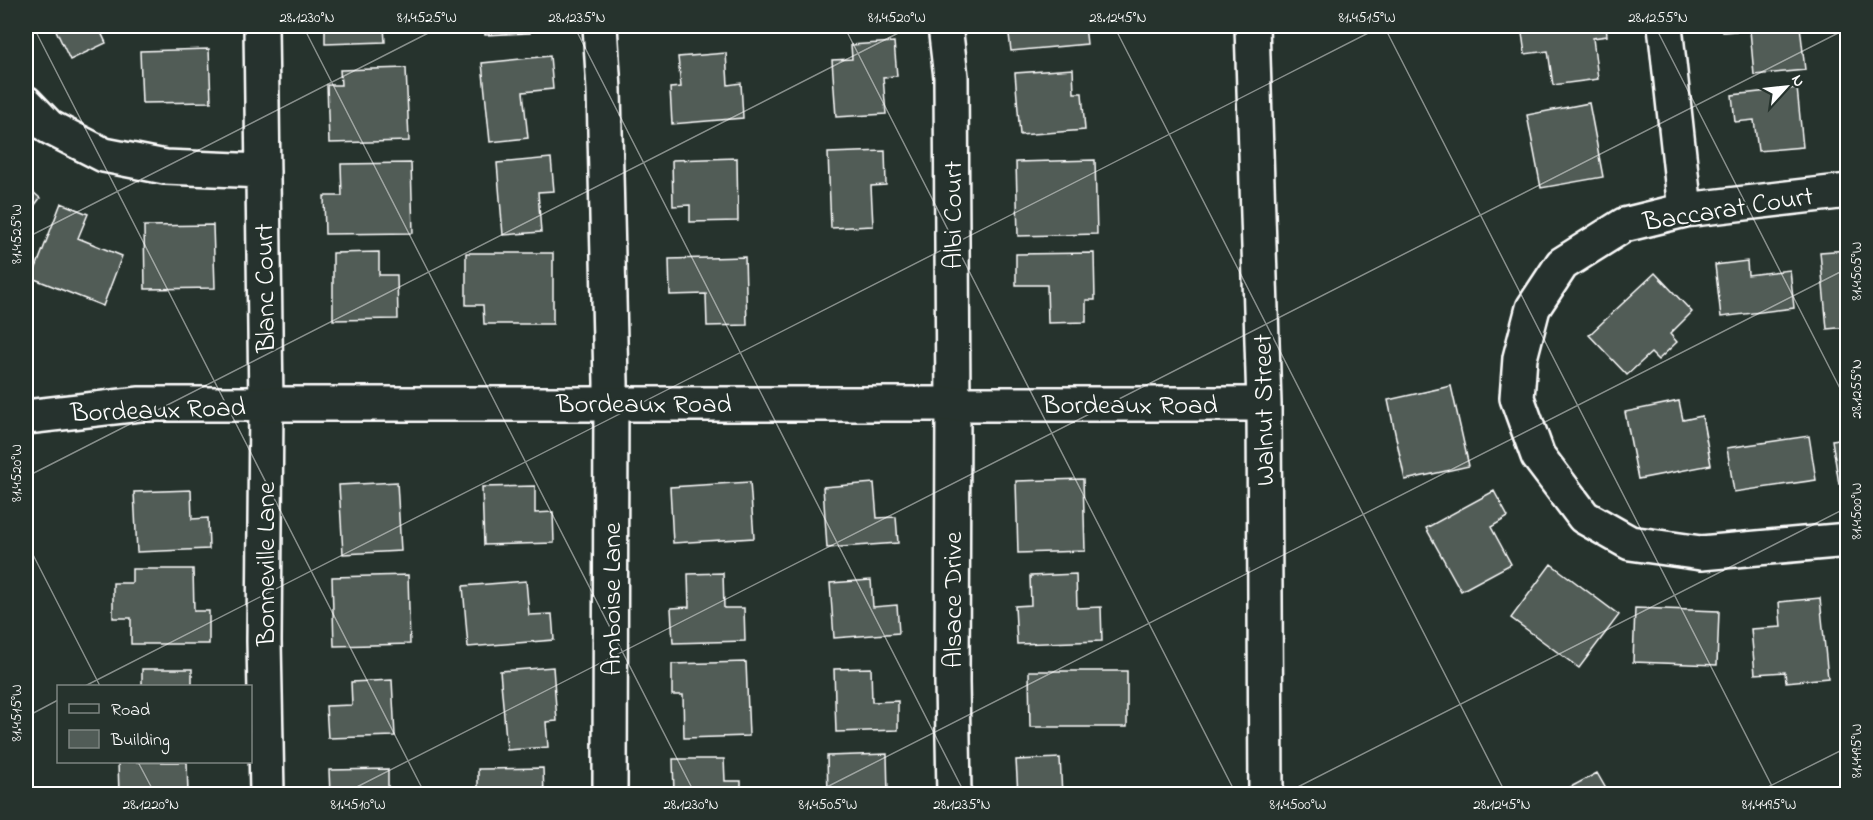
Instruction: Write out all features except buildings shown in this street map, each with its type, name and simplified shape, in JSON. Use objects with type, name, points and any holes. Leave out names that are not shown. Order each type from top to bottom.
[{"type":"street","name":"Blanc Court","points":[[261,26],[266,405]]},
{"type":"street","points":[[600,26],[604,90],[611,403]]},
{"type":"street","name":"Albi Court","points":[[945,26],[951,77],[953,405]]},
{"type":"street","name":"Walnut Street","points":[[1252,26],[1263,404],[1266,795]]},
{"type":"street","points":[[1665,26],[1685,210]]},
{"type":"street","points":[[26,103],[49,127],[104,155],[165,167],[262,171]]},
{"type":"street","name":"Baccarat Court","points":[[1848,190],[1685,210],[1624,225],[1563,264],[1533,308],[1520,358],[1517,398],[1538,456],[1584,517],[1630,543],[1701,553],[1848,540]]},
{"type":"street","name":"Amboise Lane","points":[[610,795],[611,403]]},
{"type":"street","name":"Bordeaux Road","points":[[26,417],[140,404],[1263,404]]},
{"type":"street","name":"Bonneville Lane","points":[[266,405],[264,641],[267,795]]},
{"type":"street","name":"Alsace Drive","points":[[953,405],[954,795]]}]
